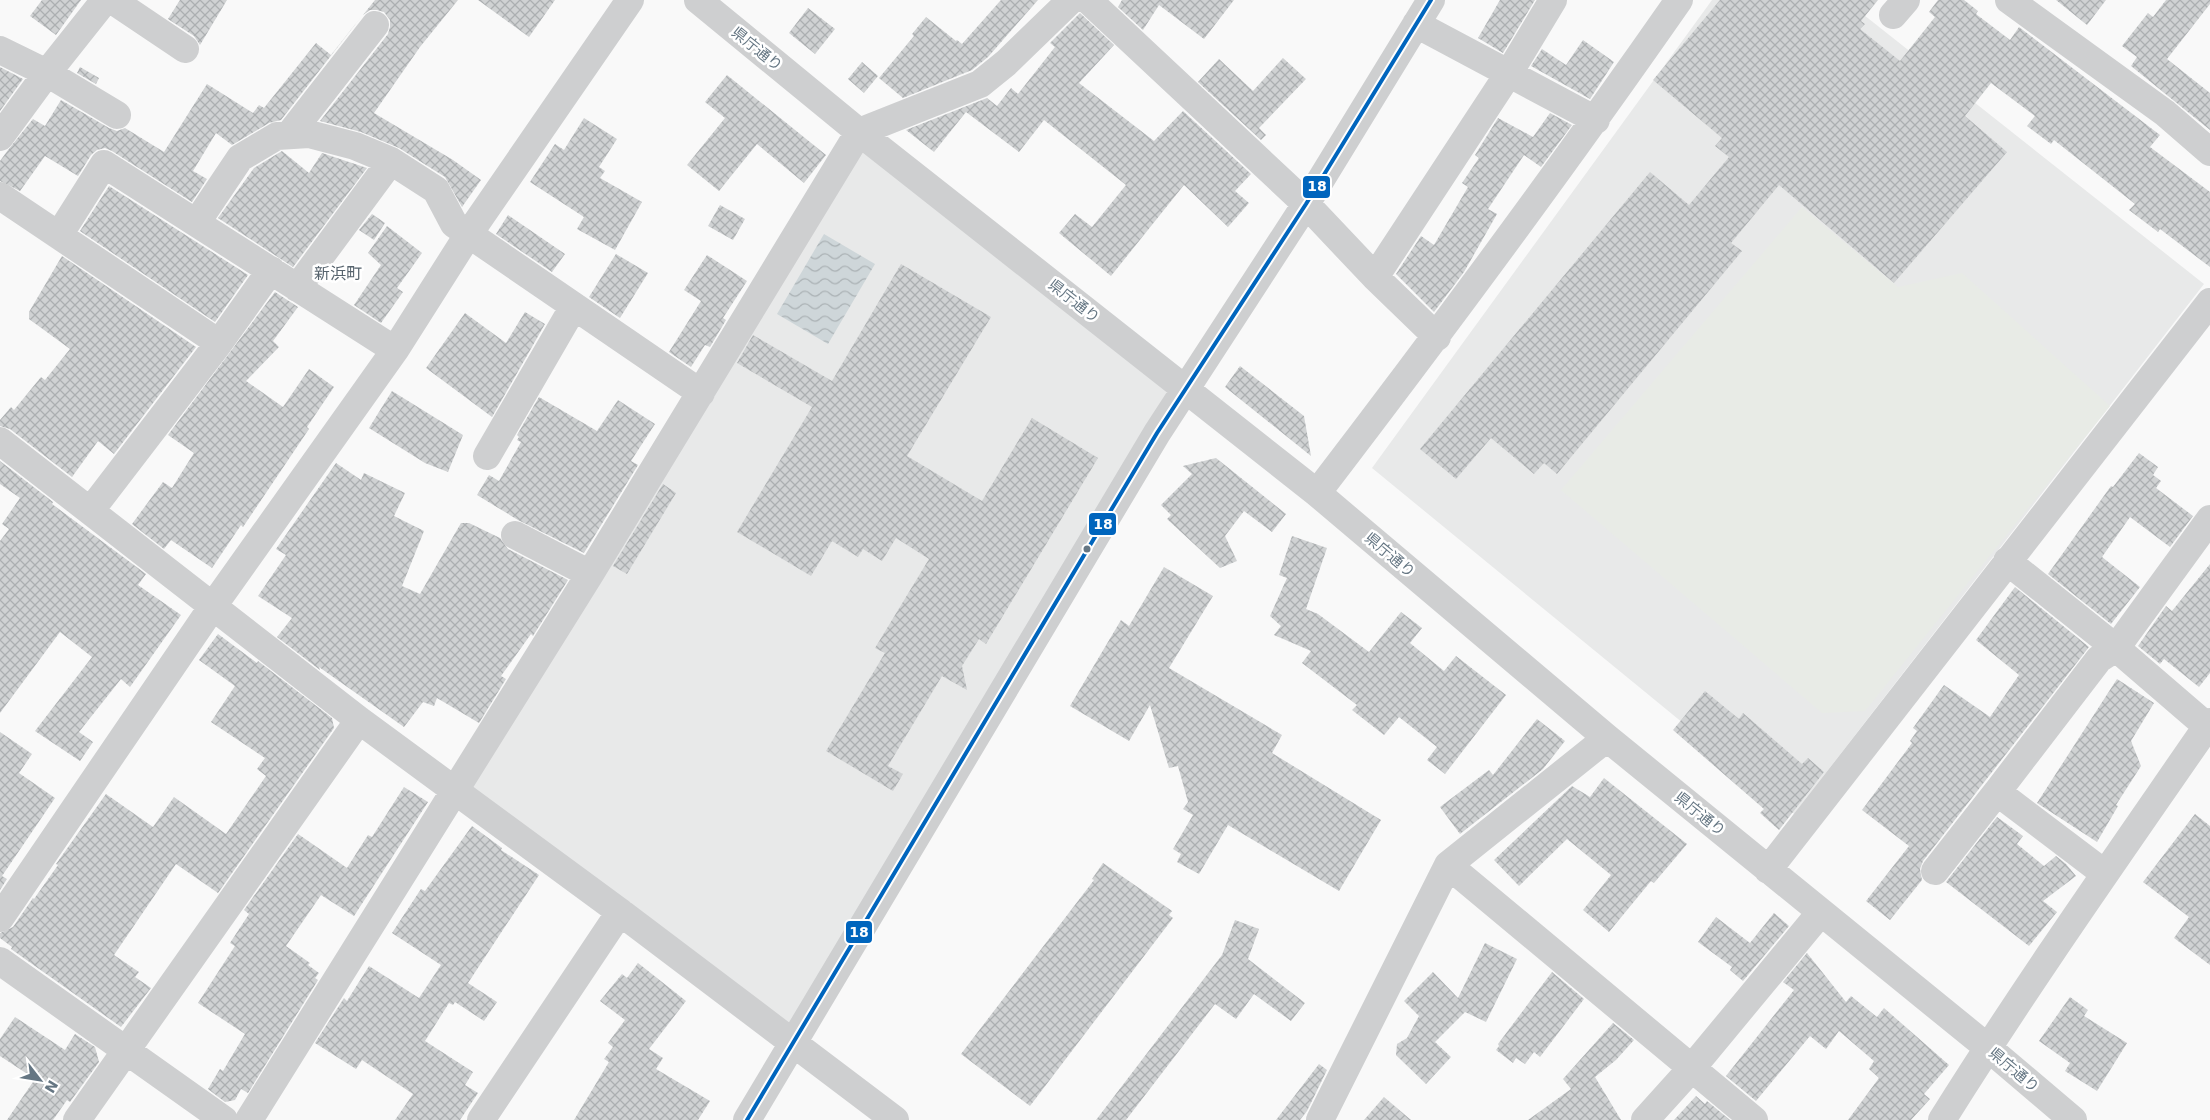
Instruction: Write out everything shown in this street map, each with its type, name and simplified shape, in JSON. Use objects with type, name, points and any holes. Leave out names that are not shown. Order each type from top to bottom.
[{"type":"street","points":[[0,137],[47,72],[105,0]]},
{"type":"street","points":[[112,0],[185,49]]},
{"type":"street","points":[[0,918],[213,606],[395,350],[468,235],[630,0]]},
{"type":"street","name":"県庁通り","points":[[698,0],[859,132],[1317,494],[1607,738],[1987,1047],[2073,1120]]},
{"type":"street","points":[[249,1120],[590,574],[859,132],[980,84],[1006,63],[1071,0]]},
{"type":"street","points":[[1088,0],[1306,204],[1375,277],[1437,336]]},
{"type":"street","points":[[747,1120],[1157,433],[1187,390],[1306,204],[1431,0]]},
{"type":"street","points":[[1375,277],[1509,72],[1553,0]]},
{"type":"street","points":[[1317,494],[1437,336],[1596,120],[1679,0]]},
{"type":"street","points":[[2009,0],[2165,114],[2210,152]]},
{"type":"street","points":[[1416,24],[1596,120]]},
{"type":"street","points":[[290,135],[375,25]]},
{"type":"street","points":[[0,50],[47,72],[117,115]]},
{"type":"street","points":[[197,222],[240,158],[277,136],[308,134],[355,146],[391,160],[436,190],[454,224],[468,235],[701,393]]},
{"type":"street","points":[[297,288],[391,160]]},
{"type":"street","points":[[59,235],[104,164],[395,350]]},
{"type":"street","points":[[0,196],[219,343]]},
{"type":"street","points":[[91,510],[219,343],[271,270]]},
{"type":"street","points":[[1768,870],[2210,302]]},
{"type":"street","points":[[487,456],[574,306]]},
{"type":"street","points":[[0,442],[91,510],[359,720],[620,912],[895,1120]]},
{"type":"street","points":[[1936,871],[2099,659],[2116,648],[2210,519]]},
{"type":"street","points":[[515,536],[590,574]]},
{"type":"street","points":[[1942,1120],[1987,1047],[2104,873],[2209,726],[2116,648],[2007,561]]},
{"type":"street","points":[[77,1120],[359,720]]},
{"type":"street","points":[[1320,1120],[1448,865],[1607,738]]},
{"type":"street","points":[[1997,792],[2104,873]]},
{"type":"street","points":[[1448,865],[1754,1120]]},
{"type":"street","points":[[481,1120],[620,912]]},
{"type":"street","points":[[1645,1120],[1691,1069],[1822,912]]},
{"type":"street","points":[[0,961],[224,1120]]},
{"type":"shaded area","points":[[1712,0],[1845,0],[2204,284],[1794,814],[1372,468]]},
{"type":"shaded area","points":[[859,132],[1187,390],[794,1044],[456,791]]},
{"type":"shaded area","points":[[1802,207],[1898,287],[1962,273],[2110,406],[1865,711],[1822,713],[1561,490]]},
{"type":"water","points":[[824,234],[875,264],[828,344],[777,314]]},
{"type":"building","points":[[42,0],[81,0],[56,35],[30,16]]},
{"type":"building","points":[[180,0],[227,0],[200,45],[194,36],[168,19]]},
{"type":"building","points":[[375,0],[458,0],[420,47],[374,113],[453,160],[481,180],[462,207],[445,177],[399,148],[361,132],[320,121],[388,34],[390,20],[384,12],[370,10],[363,15]]},
{"type":"building","points":[[478,0],[555,0],[529,37]]},
{"type":"building","points":[[1001,0],[1038,0],[988,57],[972,70],[903,98],[879,78],[914,36],[912,34],[926,17],[962,44]]},
{"type":"building","points":[[1122,0],[1234,0],[1204,39],[1159,5],[1143,30],[1118,7]]},
{"type":"building","points":[[1500,0],[1535,0],[1503,53],[1478,38]]},
{"type":"building","points":[[1720,0],[1878,0],[1861,21],[1865,24],[1860,29],[1900,61],[1935,17],[1929,12],[1938,0],[1964,0],[1978,11],[1976,14],[2010,40],[2019,27],[2160,135],[2150,147],[2210,192],[2210,267],[2160,229],[2158,232],[2129,210],[2135,204],[2054,140],[2051,144],[2027,126],[2035,116],[1991,83],[1965,116],[2007,152],[1894,283],[1779,185],[1731,243],[1742,251],[1557,474],[1544,463],[1534,474],[1491,438],[1456,479],[1420,449],[1650,172],[1689,205],[1729,157],[1715,146],[1722,138],[1653,80]]},
{"type":"building","points":[[2056,0],[2106,0],[2087,25]]},
{"type":"building","points":[[2166,0],[2210,0],[2210,4],[2167,59],[2210,93],[2210,130],[2131,66],[2137,57],[2122,46],[2148,13],[2153,17]]},
{"type":"building","points":[[808,8],[835,29],[815,54],[789,33]]},
{"type":"building","points":[[1080,13],[1114,45],[1079,83],[1154,141],[1183,111],[1251,174],[1235,191],[1249,203],[1228,227],[1184,185],[1111,276],[1059,233],[1075,214],[1092,227],[1126,185],[1044,120],[1019,152],[966,112],[934,152],[906,130],[987,98],[997,106],[1011,88],[1018,94],[1055,47],[1050,43]]},
{"type":"building","points":[[361,17],[281,120],[269,123],[232,145],[216,133],[193,171],[207,179],[192,202],[105,148],[97,150],[91,155],[78,176],[45,156],[20,191],[0,181],[0,161],[8,150],[33,119],[45,126],[61,100],[109,128],[117,131],[125,128],[164,152],[207,84],[253,113],[259,105],[264,108],[316,43],[331,55]]},
{"type":"building","points":[[1583,40],[1614,62],[1590,99],[1531,66],[1542,49],[1566,65]]},
{"type":"building","points":[[1283,58],[1306,79],[1259,128],[1266,135],[1261,140],[1198,82],[1219,59],[1253,91]]},
{"type":"building","points":[[862,62],[878,76],[864,93],[848,79]]},
{"type":"building","points":[[0,67],[23,79],[0,111]]},
{"type":"building","points":[[80,67],[99,78],[96,84],[77,73]]},
{"type":"building","points":[[727,75],[826,155],[804,183],[757,144],[719,191],[687,165],[725,118],[705,102]]},
{"type":"building","points":[[1550,113],[1572,125],[1541,167],[1524,155],[1488,209],[1497,214],[1464,272],[1434,312],[1396,274],[1421,236],[1434,245],[1468,187],[1462,183],[1479,158],[1475,155],[1498,118],[1533,137]]},
{"type":"building","points":[[584,118],[617,139],[599,167],[605,171],[600,178],[642,202],[615,250],[577,229],[584,217],[530,182],[555,144],[564,150]]},
{"type":"building","points":[[282,151],[309,173],[322,153],[367,168],[293,267],[218,218],[254,168]]},
{"type":"building","points":[[109,186],[248,275],[215,322],[80,231]]},
{"type":"building","points":[[720,205],[745,219],[733,240],[708,226]]},
{"type":"building","points":[[372,214],[385,223],[374,240],[359,230]]},
{"type":"building","points":[[508,215],[565,254],[552,272],[496,234]]},
{"type":"building","points":[[387,226],[422,253],[397,288],[403,292],[381,323],[354,305],[381,265],[368,253]]},
{"type":"building","points":[[616,254],[648,273],[620,318],[589,297]]},
{"type":"building","points":[[707,255],[747,281],[723,318],[726,320],[710,347],[705,345],[691,367],[669,352],[701,301],[684,290]]},
{"type":"building","points":[[62,256],[196,347],[114,454],[98,441],[72,477],[10,429],[0,426],[0,420],[11,407],[14,410],[41,377],[45,380],[70,349],[29,319],[29,312]]},
{"type":"building","points":[[901,264],[991,317],[907,456],[982,501],[1032,418],[1098,458],[986,644],[979,639],[962,666],[967,690],[942,676],[888,766],[903,774],[893,791],[826,751],[885,653],[875,648],[929,559],[896,538],[882,561],[863,549],[858,557],[832,541],[811,576],[737,532],[812,407],[737,363],[753,335],[832,381]]},
{"type":"building","points":[[275,292],[298,307],[273,341],[279,347],[246,381],[283,407],[309,369],[334,387],[307,427],[309,429],[243,527],[241,525],[212,568],[171,540],[164,549],[132,524],[163,482],[172,488],[194,453],[168,435]]},
{"type":"building","points":[[525,312],[545,324],[492,417],[426,368],[465,313],[506,343]]},
{"type":"building","points":[[1240,366],[1304,416],[1311,456],[1225,387]]},
{"type":"building","points":[[392,391],[463,435],[448,472],[425,463],[369,428]]},
{"type":"building","points":[[539,397],[597,431],[618,400],[655,424],[631,461],[638,465],[584,553],[518,520],[477,495],[489,475],[499,481],[521,442],[517,440],[519,437],[517,435]]},
{"type":"building","points":[[2139,453],[2158,467],[2153,475],[2161,481],[2156,488],[2193,516],[2170,547],[2130,517],[2102,557],[2140,587],[2111,624],[2048,574],[2111,486],[2113,487]]},
{"type":"building","points":[[1216,458],[1286,514],[1272,532],[1244,511],[1225,536],[1237,561],[1220,568],[1167,519],[1171,515],[1161,505],[1192,474],[1183,466]]},
{"type":"building","points":[[0,461],[53,502],[52,504],[146,574],[138,585],[181,615],[130,687],[121,679],[79,732],[93,742],[80,761],[35,731],[92,657],[60,632],[0,713],[0,541],[9,529],[2,524],[20,498],[0,484]]},
{"type":"building","points":[[336,463],[361,480],[364,473],[405,493],[394,516],[424,531],[402,586],[420,594],[461,523],[469,523],[500,538],[508,549],[568,580],[533,636],[531,634],[501,676],[506,679],[479,723],[437,698],[434,706],[423,702],[404,727],[319,667],[320,670],[277,637],[292,618],[258,596],[286,555],[276,549]]},
{"type":"building","points":[[663,484],[676,493],[627,574],[613,566]]},
{"type":"building","points":[[1292,536],[1327,548],[1306,609],[1318,614],[1369,652],[1401,612],[1422,628],[1410,643],[1444,671],[1456,656],[1506,695],[1445,774],[1427,760],[1437,747],[1399,717],[1384,735],[1352,710],[1357,705],[1302,663],[1311,651],[1274,635],[1281,626],[1270,616],[1287,578],[1279,575]]},
{"type":"building","points":[[2210,564],[2210,673],[2199,687],[2164,659],[2160,664],[2138,646],[2166,606],[2172,611]]},
{"type":"building","points":[[1164,567],[1213,596],[1169,668],[1282,735],[1272,753],[1381,820],[1339,891],[1228,825],[1199,874],[1177,862],[1181,854],[1173,849],[1193,815],[1183,809],[1188,802],[1178,766],[1169,768],[1150,705],[1129,741],[1070,706],[1121,620],[1129,626]]},
{"type":"building","points":[[2015,587],[2089,647],[1923,861],[1920,869],[1922,880],[1890,920],[1866,901],[1909,846],[1862,810],[1912,743],[1910,741],[1917,731],[1913,728],[1944,685],[1990,717],[2019,675],[1976,640]]},
{"type":"building","points":[[218,634],[257,663],[258,661],[332,718],[334,728],[218,893],[176,864],[114,955],[139,972],[135,977],[151,988],[121,1027],[11,949],[12,947],[0,938],[0,933],[13,927],[106,794],[153,827],[174,797],[226,834],[266,776],[257,769],[265,758],[211,722],[235,686],[199,660]]},
{"type":"building","points":[[2117,679],[2154,703],[2131,741],[2141,766],[2116,805],[2118,806],[2097,842],[2037,803]]},
{"type":"building","points":[[1705,691],[1739,719],[1743,713],[1802,764],[1808,758],[1824,772],[1779,830],[1760,813],[1764,809],[1673,730]]},
{"type":"building","points":[[1537,719],[1565,741],[1543,769],[1460,834],[1440,807],[1489,770],[1493,775]]},
{"type":"building","points":[[0,732],[32,754],[19,773],[55,798],[2,876],[7,879],[0,890]]},
{"type":"building","points":[[1604,778],[1687,844],[1654,883],[1651,881],[1609,932],[1583,910],[1611,875],[1567,839],[1519,886],[1494,860],[1572,786],[1590,797]]},
{"type":"building","points":[[404,787],[428,802],[354,916],[321,895],[286,946],[310,963],[308,965],[319,973],[315,978],[318,980],[248,1093],[241,1089],[235,1100],[225,1102],[208,1089],[220,1069],[223,1071],[245,1034],[198,1003],[235,946],[230,943],[249,914],[244,910],[298,834],[347,868],[368,835],[372,837]]},
{"type":"building","points":[[2195,814],[2210,826],[2210,965],[2174,938],[2189,917],[2143,882]]},
{"type":"building","points":[[1997,817],[2023,836],[2017,844],[2044,866],[2056,856],[2076,876],[2043,901],[2057,912],[2029,946],[1946,882]]},
{"type":"building","points":[[472,826],[502,848],[501,850],[539,875],[468,983],[497,1002],[484,1021],[455,1002],[453,1005],[449,1003],[425,1041],[473,1072],[465,1085],[478,1093],[460,1120],[395,1120],[413,1094],[362,1060],[356,1069],[315,1043],[344,998],[347,1001],[369,966],[419,998],[441,965],[392,933],[421,889],[425,891]]},
{"type":"building","points":[[1103,863],[1172,911],[1169,915],[1173,918],[1030,1106],[961,1054],[1094,880],[1092,879]]},
{"type":"building","points":[[1774,913],[1789,926],[1743,981],[1730,970],[1732,967],[1698,942],[1716,917],[1750,943]]},
{"type":"building","points":[[1235,920],[1259,929],[1248,959],[1305,1003],[1291,1021],[1254,994],[1236,1019],[1215,1004],[1126,1120],[1096,1120],[1222,955]]},
{"type":"building","points":[[1485,943],[1517,959],[1486,1022],[1465,1012],[1435,1042],[1451,1057],[1426,1084],[1396,1055],[1397,1044],[1407,1038],[1419,1016],[1404,1001],[1433,972],[1458,998]]},
{"type":"building","points":[[1807,953],[1846,1002],[1851,996],[1877,1017],[1884,1008],[1949,1065],[1924,1094],[1930,1099],[1911,1120],[1848,1120],[1879,1078],[1869,1069],[1874,1061],[1839,1031],[1826,1049],[1810,1036],[1756,1101],[1726,1076],[1794,990],[1783,982]]},
{"type":"building","points":[[638,963],[686,1001],[649,1049],[663,1058],[656,1069],[710,1101],[698,1120],[574,1120],[609,1062],[604,1059],[613,1047],[608,1043],[625,1020],[600,1001],[622,974],[627,978]]},
{"type":"building","points":[[1552,972],[1584,999],[1540,1057],[1534,1052],[1525,1064],[1516,1058],[1513,1063],[1496,1050],[1499,1046],[1498,1044]]},
{"type":"building","points":[[2070,997],[2088,1010],[2084,1016],[2127,1043],[2097,1091],[2065,1071],[2070,1063],[2039,1041]]},
{"type":"building","points":[[15,1017],[65,1050],[75,1034],[95,1047],[99,1062],[70,1102],[67,1100],[53,1120],[7,1120],[35,1079],[0,1056],[0,1039]]},
{"type":"building","points":[[1613,1023],[1634,1040],[1616,1060],[1595,1077],[1621,1120],[1528,1120],[1571,1089],[1563,1079]]},
{"type":"building","points":[[1319,1064],[1327,1070],[1307,1111],[1300,1120],[1276,1120]]},
{"type":"building","points":[[1696,1096],[1705,1104],[1707,1101],[1730,1120],[1674,1120]]},
{"type":"building","points":[[1384,1097],[1411,1120],[1364,1120]]},
{"type":"transit line","name":"18","points":[[747,1120],[1157,433],[1306,204],[1431,0]]},
{"type":"district","name":"新浜町","points":[[338,273]]}]
